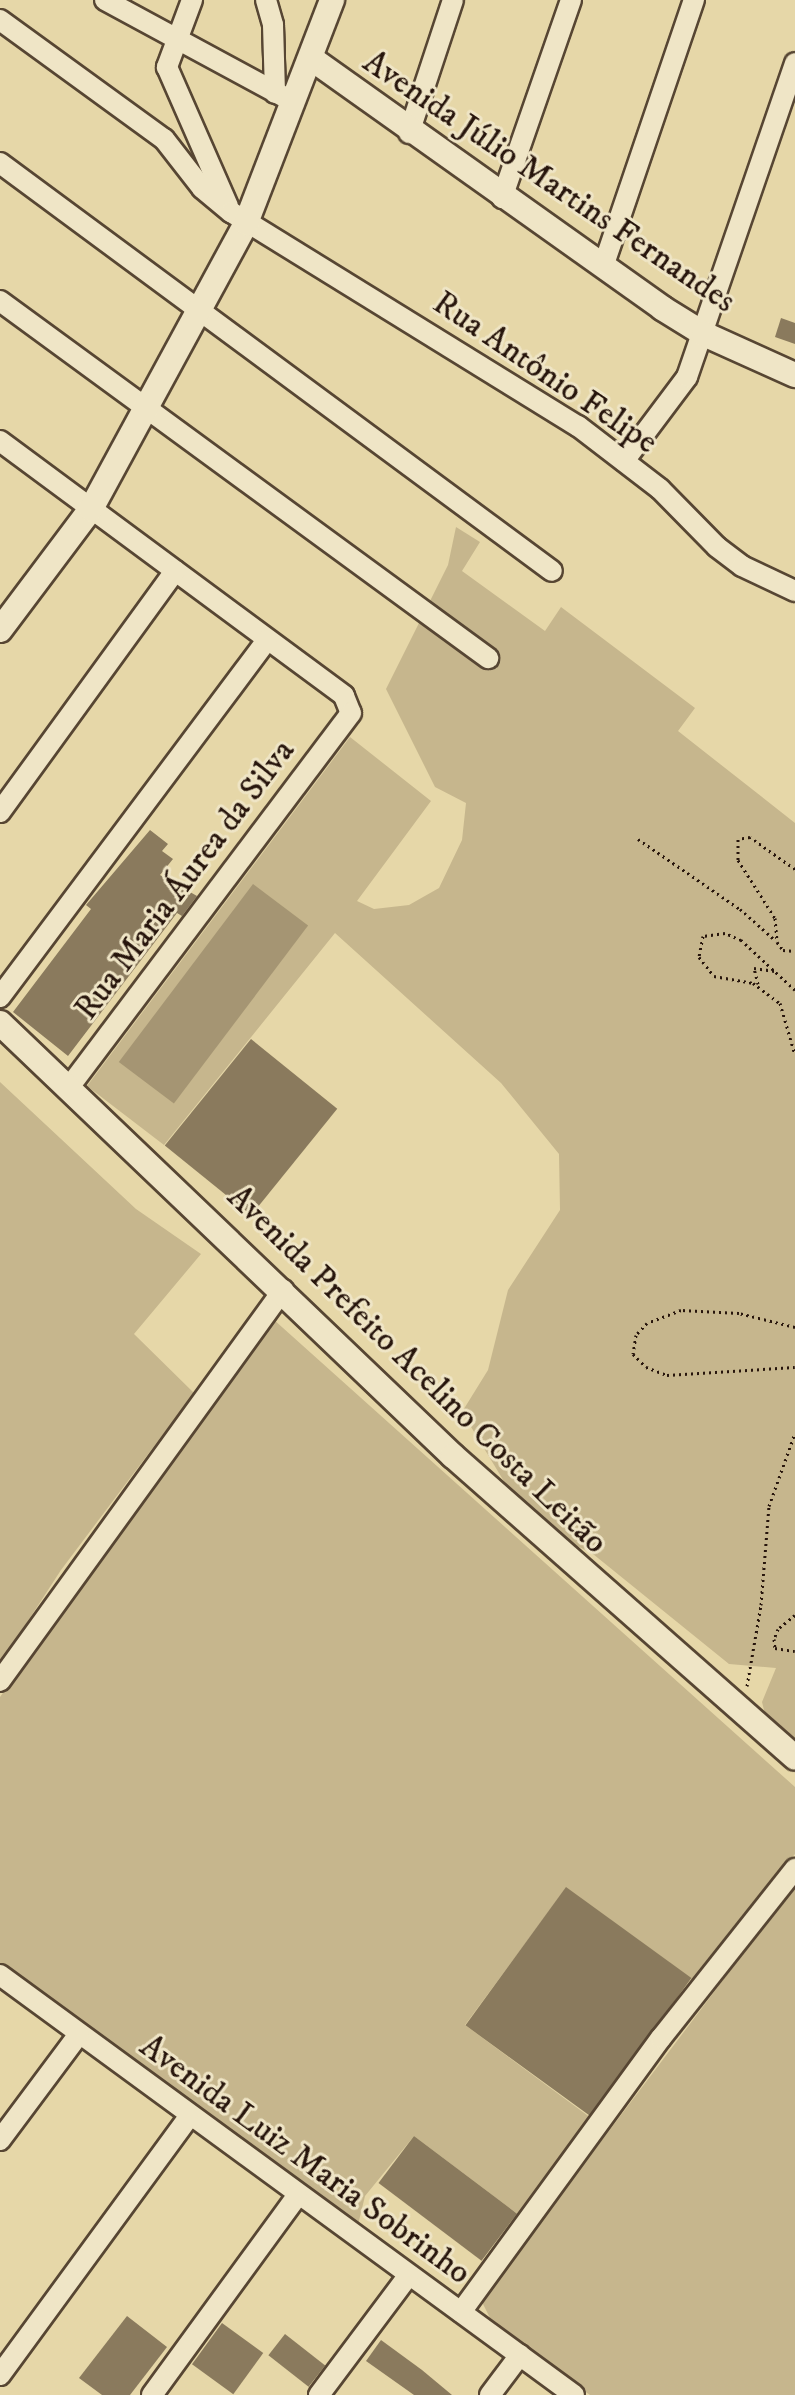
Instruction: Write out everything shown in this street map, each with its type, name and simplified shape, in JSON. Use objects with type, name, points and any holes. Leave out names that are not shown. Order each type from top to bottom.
[{"type":"street","points":[[105,0],[285,97]]},
{"type":"street","points":[[192,0],[174,38],[167,67],[239,218]]},
{"type":"street","points":[[266,0],[285,97]]},
{"type":"street","points":[[0,630],[91,509],[196,311],[239,218],[285,97],[312,59],[332,0]]},
{"type":"street","points":[[409,133],[453,0]]},
{"type":"street","points":[[502,198],[571,0]]},
{"type":"street","points":[[603,267],[694,0]]},
{"type":"street","name":"Rua Antônio Felipe","points":[[0,20],[164,139],[202,188],[239,218],[427,330],[624,461],[717,547],[742,566],[795,591]]},
{"type":"street","name":"Avenida Júlio Martins Fernandes","points":[[312,59],[409,133],[704,334],[795,375]]},
{"type":"street","points":[[624,461],[671,403],[704,334],[795,63]]},
{"type":"street","points":[[0,163],[196,311],[552,571]]},
{"type":"street","points":[[0,301],[142,408],[488,658]]},
{"type":"street","points":[[0,441],[267,640],[0,997]]},
{"type":"street","points":[[0,812],[175,571]]},
{"type":"street","name":"Rua Maria Áurea da Silva","points":[[70,1086],[351,713],[344,696],[267,640]]},
{"type":"street","name":"Avenida Prefeito Acelino Costa Leitão","points":[[0,1023],[70,1086],[453,1456],[795,1758]]},
{"type":"street","points":[[0,1681],[283,1290]]},
{"type":"street","points":[[461,2312],[661,2038],[795,1869]]},
{"type":"street","name":"Avenida Luiz Maria Sobrinho","points":[[0,1975],[188,2118],[574,2395]]},
{"type":"street","points":[[0,2140],[79,2034]]},
{"type":"street","points":[[0,2375],[188,2118]]},
{"type":"street","points":[[152,2395],[297,2196]]},
{"type":"street","points":[[319,2395],[408,2276]]},
{"type":"street","points":[[490,2395],[520,2355]]},
{"type":"path","points":[[777,942],[775,918],[738,860],[738,839],[750,837],[795,869]]},
{"type":"path","points":[[638,839],[740,909],[783,950],[795,951]]},
{"type":"path","points":[[759,987],[714,976],[699,957],[703,936],[712,932],[733,936],[779,972],[795,990]]},
{"type":"path","points":[[779,972],[754,968],[752,975],[759,987],[787,1014],[795,1055]]},
{"type":"path","points":[[795,1327],[724,1311],[681,1310],[647,1323],[636,1335],[633,1354],[646,1367],[667,1375],[795,1367]]},
{"type":"path","points":[[742,1713],[761,1605],[769,1506],[795,1433]]},
{"type":"path","points":[[795,1615],[778,1629],[774,1639],[775,1648],[795,1651]]},
{"type":"shaded area","points":[[456,527],[480,542],[462,571],[545,631],[561,607],[695,708],[678,731],[795,823],[795,1753],[769,1730],[762,1702],[776,1668],[729,1664],[593,1554],[528,1521],[462,1412],[488,1370],[508,1290],[560,1210],[559,1154],[501,1083],[335,933],[164,1145],[87,1086],[350,737],[431,801],[357,901],[374,909],[409,905],[439,888],[462,840],[466,803],[435,787],[386,689],[448,565]]},
{"type":"shaded area","points":[[253,884],[308,926],[174,1104],[119,1062]]},
{"type":"shaded area","points":[[0,1082],[136,1209],[201,1254],[134,1334],[194,1393],[61,1570],[0,1664]]},
{"type":"shaded area","points":[[273,1319],[795,1787],[795,1854],[693,1980],[566,1888],[465,2025],[591,2118],[519,2215],[414,2136],[365,2196],[357,2229],[0,1965],[0,1697]]},
{"type":"shaded area","points":[[795,1885],[795,2395],[590,2395],[495,2328],[481,2300]]},
{"type":"building","points":[[781,318],[795,323],[795,344],[775,337]]},
{"type":"building","points":[[150,830],[168,844],[162,851],[173,859],[160,875],[197,896],[182,916],[177,913],[68,1056],[13,1012],[91,909],[86,905]]},
{"type":"building","points":[[251,1039],[337,1109],[251,1215],[165,1145]]},
{"type":"building","points":[[566,1887],[691,1978],[591,2116],[465,2025]]},
{"type":"building","points":[[414,2136],[517,2214],[482,2261],[378,2183]]},
{"type":"building","points":[[127,2316],[167,2347],[130,2395],[102,2395],[79,2378]]},
{"type":"building","points":[[222,2323],[263,2353],[233,2394],[192,2364]]},
{"type":"building","points":[[285,2334],[325,2365],[309,2387],[268,2355]]},
{"type":"building","points":[[381,2340],[452,2395],[414,2395],[366,2361]]}]
